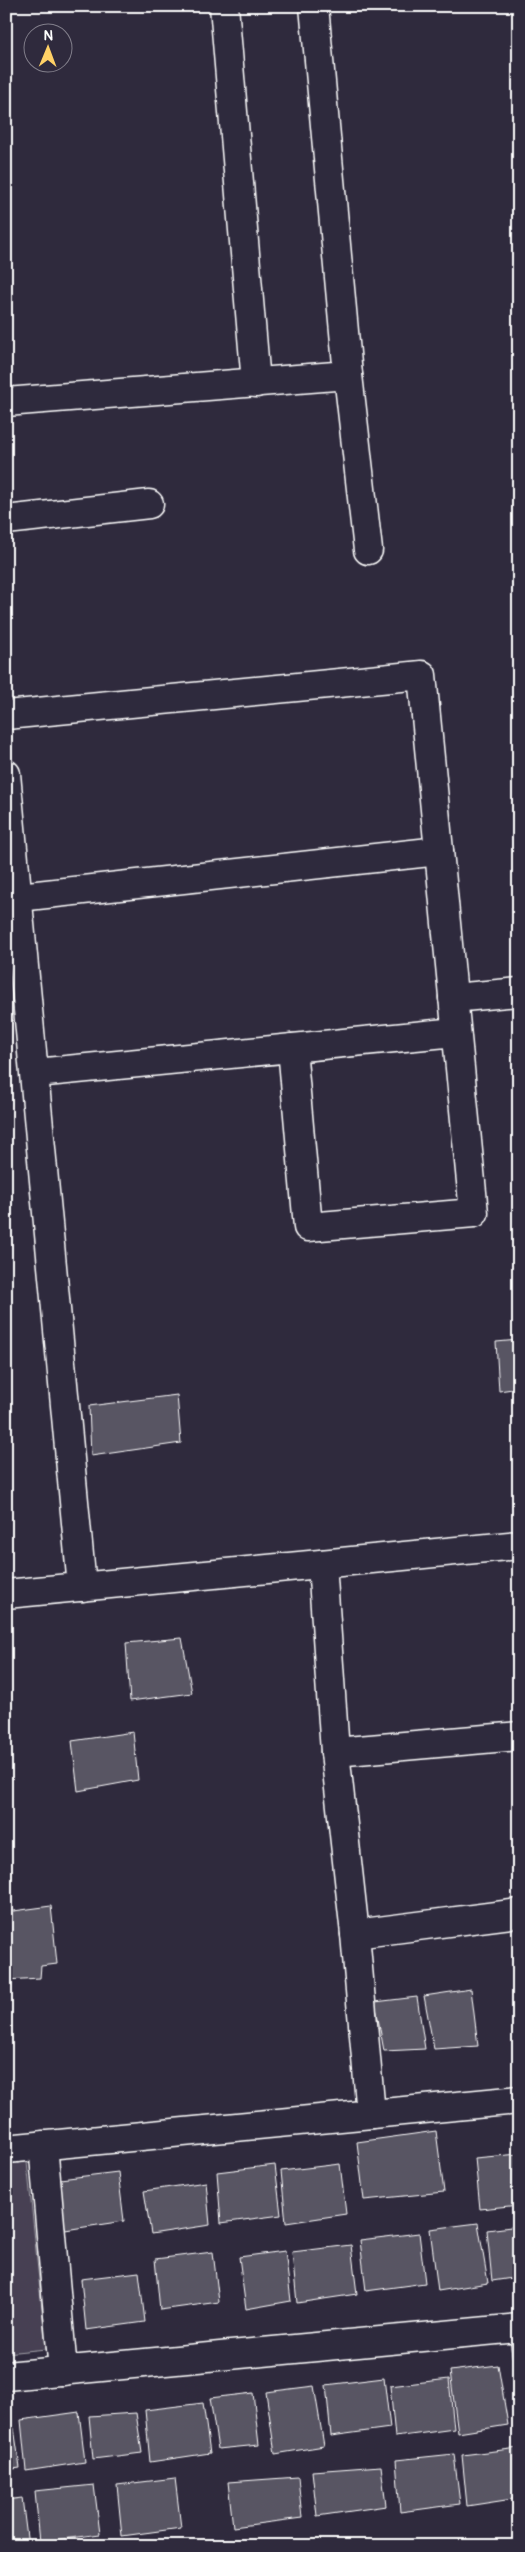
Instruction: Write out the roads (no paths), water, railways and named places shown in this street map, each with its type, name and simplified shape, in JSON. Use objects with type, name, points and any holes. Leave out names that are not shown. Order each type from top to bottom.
[{"type":"street","points":[[224,6],[256,383]]},
{"type":"street","points":[[314,6],[348,375],[368,550]]},
{"type":"street","points":[[6,402],[348,375]]},
{"type":"street","points":[[6,520],[149,504]]},
{"type":"street","points":[[6,715],[422,675],[474,1213],[308,1227],[292,1048]]},
{"type":"street","points":[[6,774],[19,897],[16,976],[36,1073],[82,1587]]},
{"type":"street","points":[[19,897],[438,851]]},
{"type":"street","points":[[453,998],[519,992]]},
{"type":"street","points":[[36,1073],[456,1032]]},
{"type":"street","points":[[6,1594],[519,1545]]},
{"type":"street","points":[[322,1564],[335,1752],[355,1934],[371,2114]]},
{"type":"street","points":[[335,1752],[519,1736]]},
{"type":"street","points":[[355,1934],[519,1913]]},
{"type":"street","points":[[6,2149],[519,2100]]},
{"type":"street","points":[[43,2145],[63,2371]]},
{"type":"street","points":[[6,2376],[519,2328]]}]
